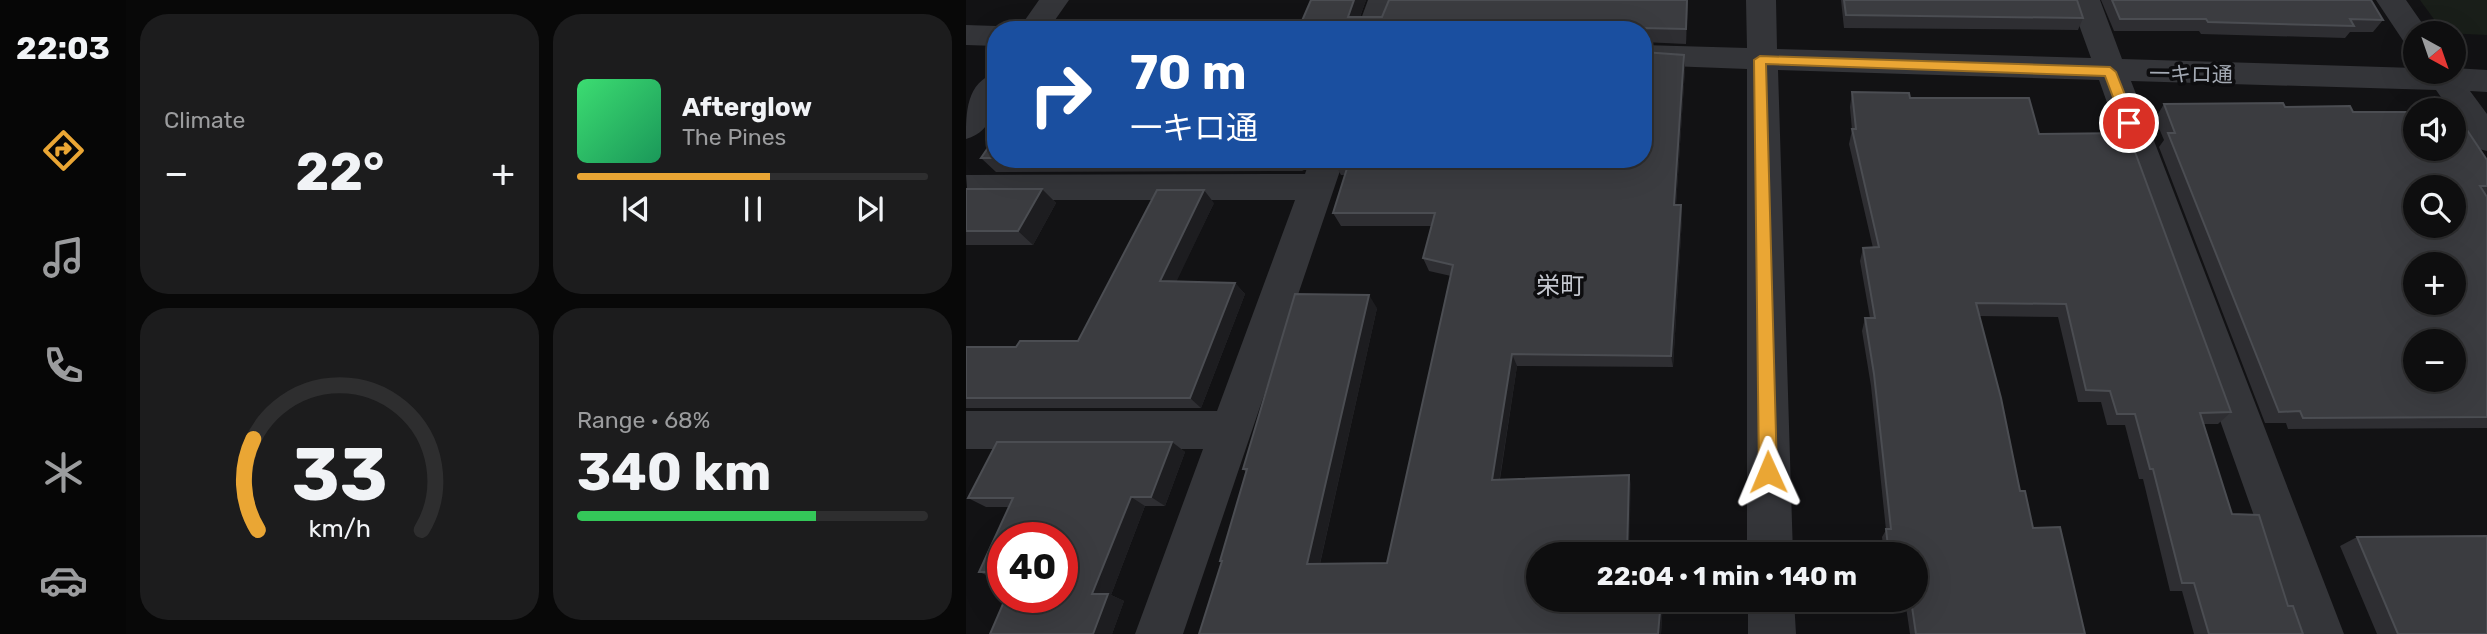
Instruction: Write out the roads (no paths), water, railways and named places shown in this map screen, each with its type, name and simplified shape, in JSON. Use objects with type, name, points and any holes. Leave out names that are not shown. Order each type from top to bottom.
[{"type":"street","points":[[1039,21],[1054,0]]},
{"type":"street","points":[[1375,21],[1382,0]]},
{"type":"street","points":[[1761,0],[1770,542]]},
{"type":"street","points":[[2085,0],[2320,634]]},
{"type":"street","points":[[2391,0],[2405,21]]},
{"type":"street","points":[[966,35],[987,36]]},
{"type":"street","name":"一キロ通","points":[[1652,55],[2110,72],[2403,76]]},
{"type":"street","name":"一キロ通","points":[[2466,79],[2487,81]]},
{"type":"street","points":[[2449,84],[2487,139]]},
{"type":"street","points":[[966,127],[987,97]]},
{"type":"street","points":[[968,187],[1322,173],[1159,634]]},
{"type":"street","points":[[966,430],[1232,429]]},
{"type":"street","points":[[1771,612],[1772,634]]},
{"type":"district","name":"栄町","points":[[1560,286]]}]
